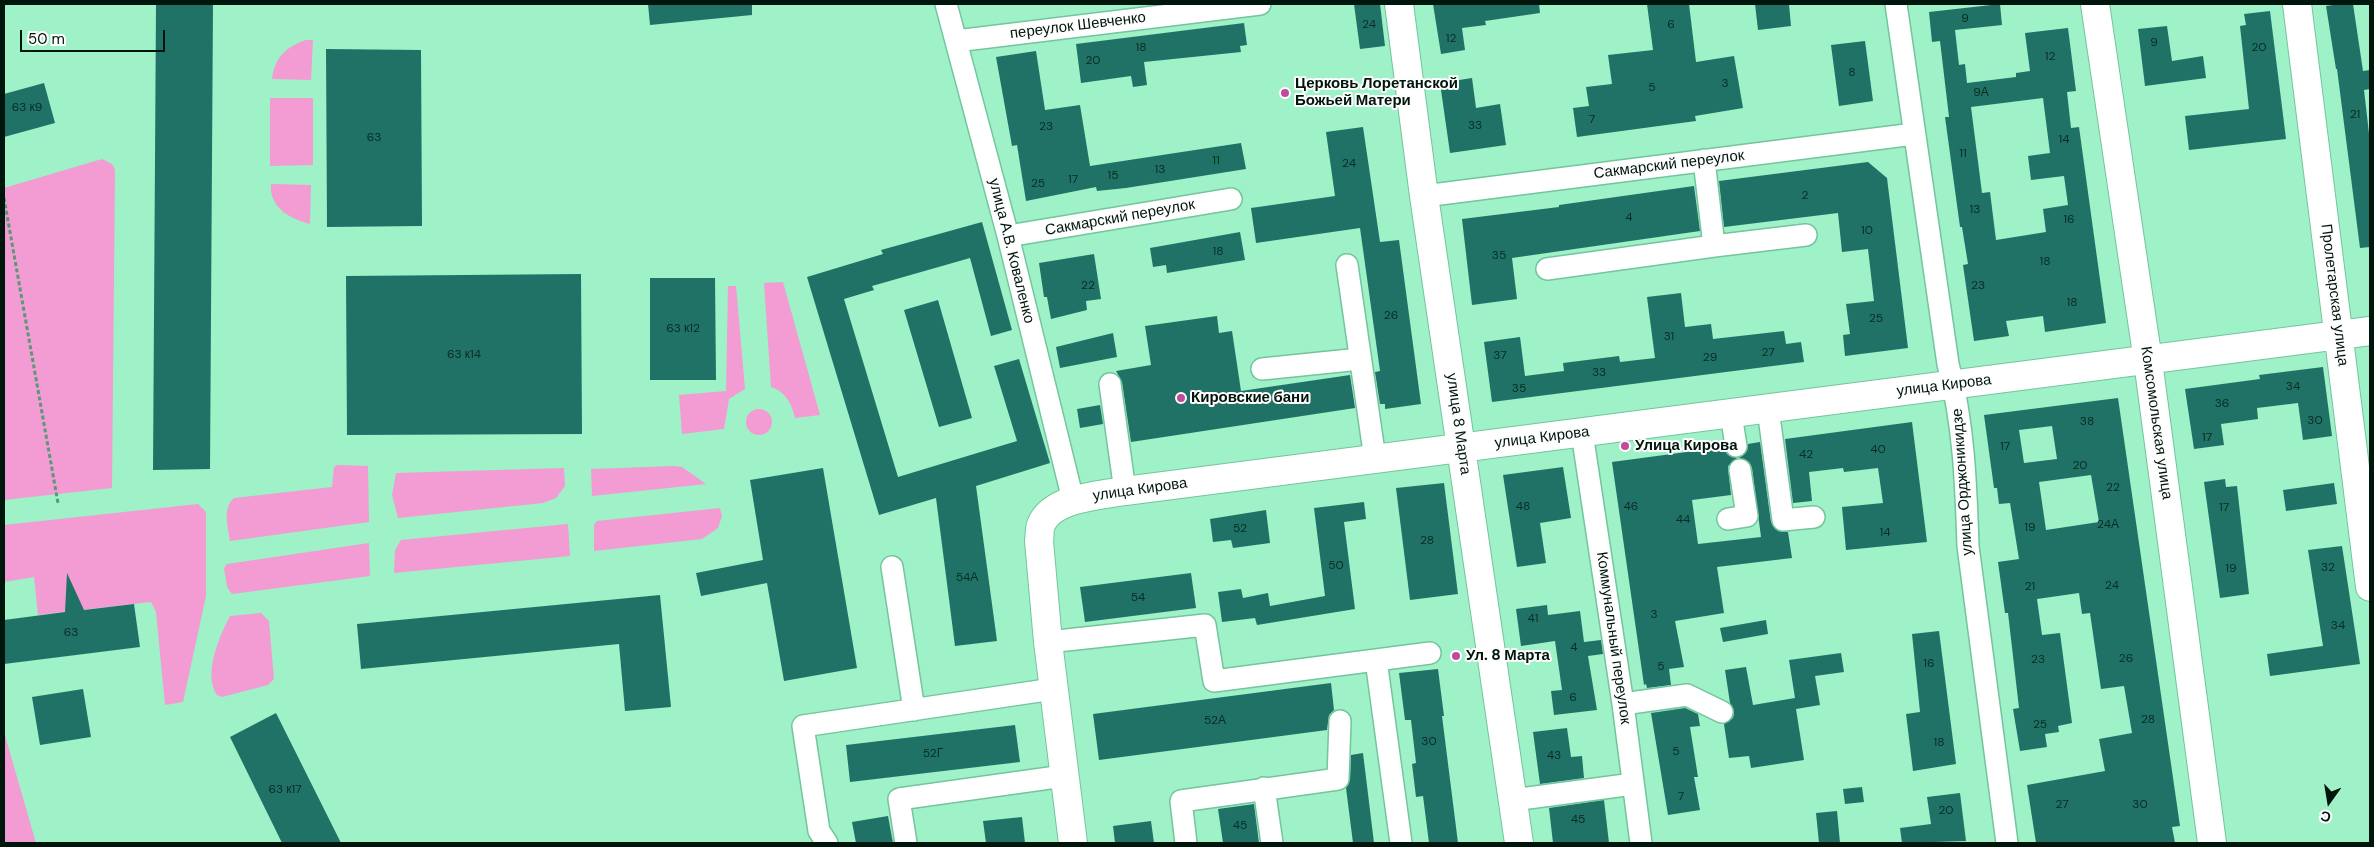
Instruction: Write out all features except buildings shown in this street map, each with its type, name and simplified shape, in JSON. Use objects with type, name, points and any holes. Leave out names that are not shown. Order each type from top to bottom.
[{"type":"main road","name":"улица 8 Марта","points":[[1399,4],[1424,196],[1519,843]]},
{"type":"main road","name":"Комсомольская улица","points":[[2095,4],[2148,362],[2212,843]]},
{"type":"main road","name":"Пролетарская улица","points":[[2297,4],[2370,587]]},
{"type":"main road","name":"улица Кирова","points":[[1073,843],[1048,642],[1039,541],[1041,526],[1048,514],[1073,500],[1125,491],[2148,362],[2370,331]]},
{"type":"street","name":"улица А.В. Коваленко","points":[[946,4],[1008,236],[1073,500]]},
{"type":"street","name":"переулок Шевченко","points":[[956,41],[1260,4]]},
{"type":"street","name":"улица Орджоникидзе","points":[[1896,4],[1948,364],[1959,408],[1966,492],[1968,546],[2007,843]]},
{"type":"street","name":"Сакмарский переулок","points":[[1424,196],[1914,134]]},
{"type":"street","points":[[1704,160],[1714,246]]},
{"type":"street","name":"Сакмарский переулок","points":[[1008,236],[1231,199]]},
{"type":"street","points":[[1547,269],[1714,246],[1806,236]]},
{"type":"street","points":[[1347,265],[1375,459]]},
{"type":"street","points":[[1262,369],[1360,359]]},
{"type":"street","points":[[1110,384],[1125,491]]},
{"type":"street","points":[[1768,409],[1783,520],[1814,517]]},
{"type":"street","points":[[1731,414],[1736,446]]},
{"type":"street","name":"Коммунальный переулок","points":[[1582,433],[1623,704],[1641,843]]},
{"type":"street","points":[[1728,519],[1746,516],[1740,470]]},
{"type":"street","points":[[892,567],[914,710]]},
{"type":"street","points":[[1048,642],[1204,625],[1214,681],[1430,653]]},
{"type":"street","points":[[1376,660],[1401,843]]},
{"type":"street","points":[[827,843],[819,831],[803,726],[1054,689]]},
{"type":"street","points":[[1623,704],[1687,695],[1722,712]]},
{"type":"street","points":[[1186,843],[1181,801],[1338,779],[1340,721]]},
{"type":"street","points":[[906,843],[899,799],[1064,776]]},
{"type":"street","points":[[1513,800],[1633,784]]},
{"type":"street","points":[[1264,788],[1272,843]]},
{"type":"path","points":[[4,198],[58,503]]},
{"type":"shaded area","points":[[306,40],[313,40],[311,80],[272,79],[276,65],[283,54],[293,46]]},
{"type":"shaded area","points":[[270,98],[313,98],[313,165],[270,166]]},
{"type":"shaded area","points":[[102,159],[112,164],[115,170],[112,488],[4,500],[4,188]]},
{"type":"shaded area","points":[[271,184],[311,185],[310,224],[296,219],[277,206],[271,192]]},
{"type":"shaded area","points":[[783,282],[820,415],[795,418],[792,408],[784,395],[771,387],[764,283]]},
{"type":"shaded area","points":[[728,286],[736,286],[745,389],[729,399],[724,429],[682,434],[679,395],[726,391]]},
{"type":"shaded area","points":[[759,409],[768,413],[772,422],[768,431],[759,435],[750,431],[746,422],[750,413]]},
{"type":"shaded area","points":[[337,465],[368,466],[369,522],[230,541],[227,512],[230,502],[234,498],[332,487],[334,467]]},
{"type":"shaded area","points":[[682,467],[706,484],[592,496],[591,469]]},
{"type":"shaded area","points":[[564,468],[565,486],[556,498],[543,503],[398,518],[392,495],[396,473]]},
{"type":"shaded area","points":[[198,504],[206,512],[206,596],[183,702],[165,705],[156,612],[151,602],[38,615],[34,577],[4,582],[4,525]]},
{"type":"shaded area","points":[[720,508],[722,516],[718,528],[702,539],[594,551],[594,525],[597,521]]},
{"type":"shaded area","points":[[568,524],[570,556],[394,573],[395,550],[401,540]]},
{"type":"shaded area","points":[[369,543],[370,576],[232,594],[227,587],[224,568],[227,564]]},
{"type":"shaded area","points":[[261,613],[269,621],[274,679],[268,685],[222,697],[217,695],[213,686],[212,666],[217,645],[230,616]]},
{"type":"shaded area","points":[[4,732],[36,843],[4,843]]},
{"type":"place","name":"Церковь Лоретанской Божьей Матери","points":[[1285,93]]},
{"type":"place","name":"Кировские бани","points":[[1181,398]]},
{"type":"place","name":"Улица Кирова","points":[[1625,446]]},
{"type":"place","name":"Ул. 8 Марта","points":[[1456,656]]}]
